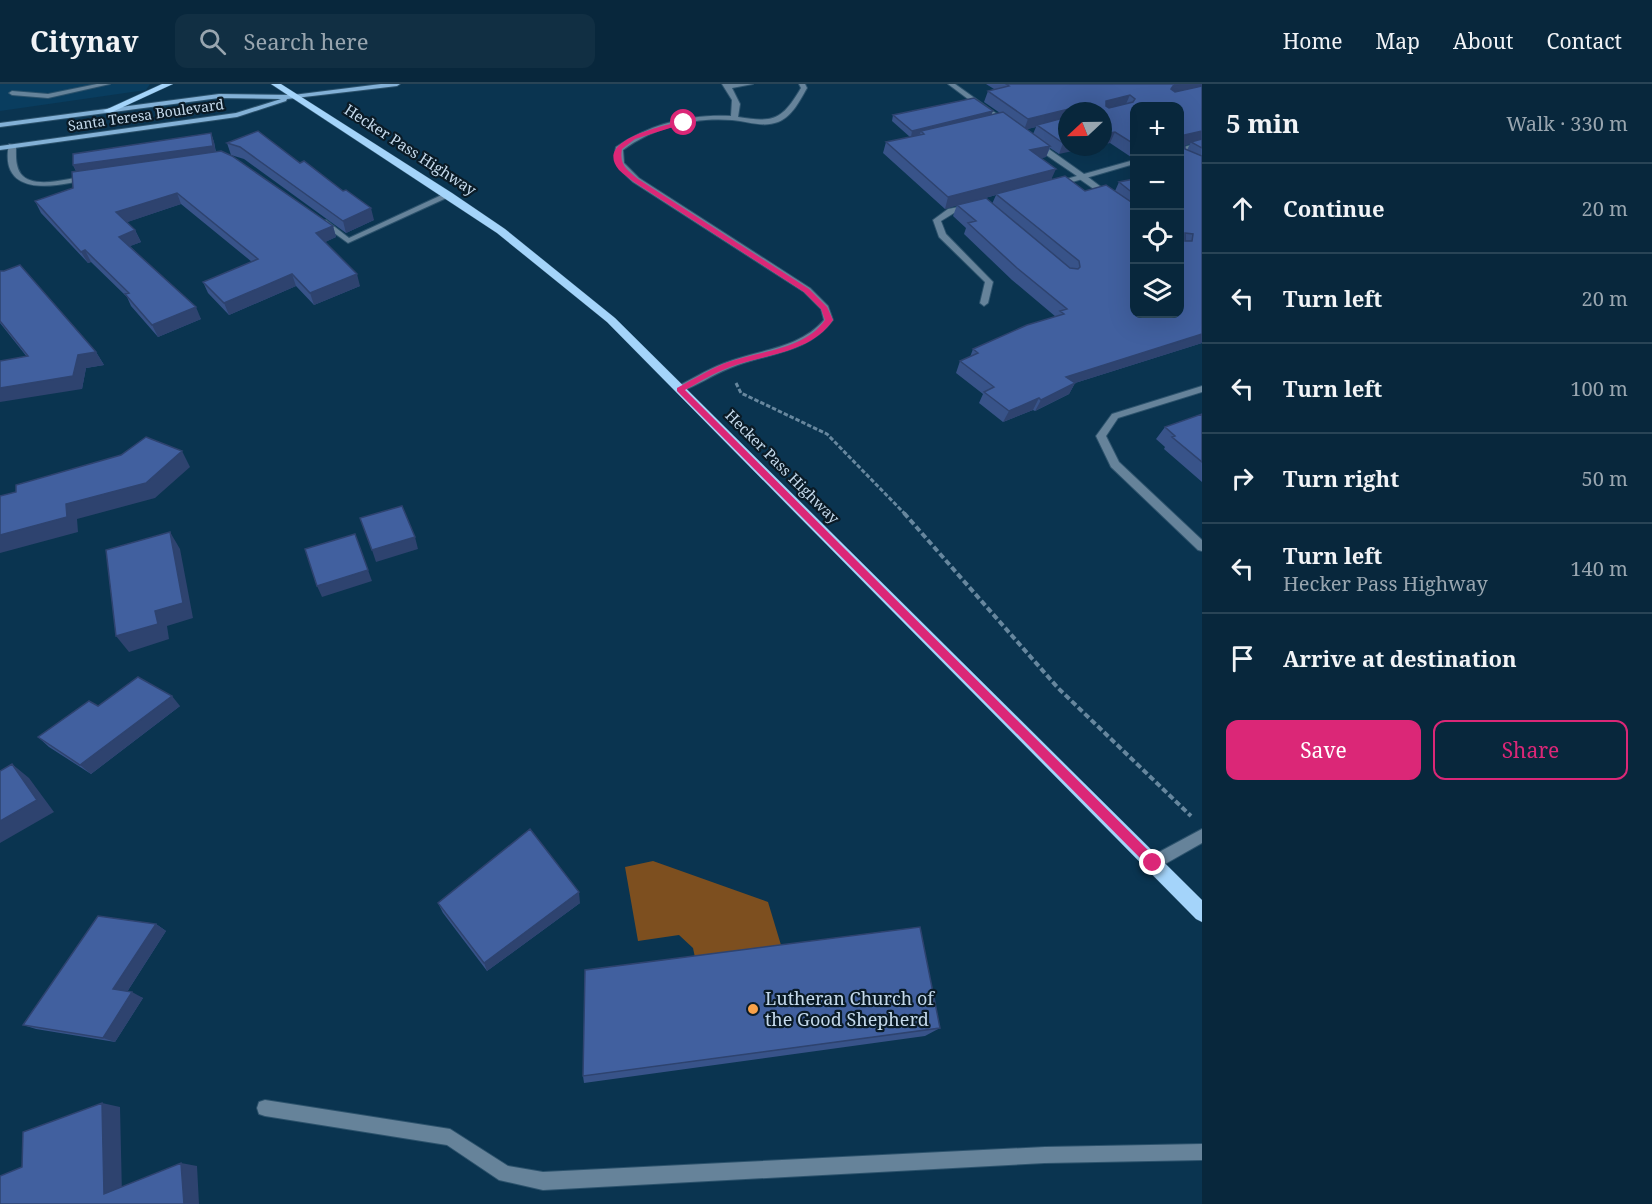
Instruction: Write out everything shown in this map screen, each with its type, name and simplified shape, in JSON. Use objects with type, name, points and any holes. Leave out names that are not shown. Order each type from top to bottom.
[{"type":"main road","points":[[107,111],[169,84]]},
{"type":"main road","name":"Hecker Pass Highway","points":[[275,84],[450,195],[501,231],[611,320],[1202,913]]},
{"type":"main road","name":"Santa Teresa Boulevard","points":[[0,125],[219,96],[293,97],[397,84]]},
{"type":"main road","name":"Santa Teresa Boulevard","points":[[0,148],[237,115],[293,97]]},
{"type":"street","points":[[12,93],[48,96],[106,84]]},
{"type":"street","points":[[726,86],[750,84]]},
{"type":"street","points":[[679,389],[726,366],[798,344],[821,332],[829,320],[825,308],[807,290],[636,180],[621,168],[617,159],[619,149],[633,137],[651,131],[719,117],[770,124],[780,120],[791,111],[804,88],[802,84]]},
{"type":"street","points":[[951,84],[1014,129]]},
{"type":"street","points":[[726,86],[735,97],[738,109],[734,118]]},
{"type":"street","points":[[990,122],[1001,119]]},
{"type":"street","points":[[1030,140],[1130,212]]},
{"type":"street","points":[[1184,149],[1202,144]]},
{"type":"street","points":[[12,146],[11,162],[21,180],[31,186],[98,176]]},
{"type":"street","points":[[1047,187],[1130,163]]},
{"type":"street","points":[[312,213],[348,240],[450,195]]},
{"type":"street","points":[[973,206],[951,211],[936,220],[942,235],[989,282],[984,303]]},
{"type":"street","points":[[1202,388],[1115,416],[1101,436],[1116,464],[1202,547]]},
{"type":"street","points":[[1153,863],[1202,836]]},
{"type":"street","points":[[265,1108],[450,1137],[505,1174],[543,1181],[1045,1155],[1202,1152]]},
{"type":"path","points":[[741,393],[827,434],[888,495],[1058,688],[1194,819]]},
{"type":"shaded area","points":[[0,84],[150,84],[146,90],[0,111]]},
{"type":"shaded area","points":[[653,861],[768,902],[784,955],[697,967],[693,948],[679,935],[638,941],[625,867]]},
{"type":"building","points":[[1006,84],[1180,84],[1171,89],[1175,92],[1202,86],[1202,131],[1184,135],[1184,102],[1133,102],[1135,99],[1130,95],[1106,102],[1058,102],[1058,112],[1028,119],[988,91],[1009,86]]},
{"type":"building","points":[[974,98],[993,111],[912,131],[893,115]]},
{"type":"building","points":[[1130,103],[1130,141],[1112,132],[1112,107]]},
{"type":"building","points":[[1003,112],[1050,146],[1030,150],[1056,169],[948,197],[886,142],[924,134],[921,131]]},
{"type":"building","points":[[1058,119],[1058,140],[1037,125]]},
{"type":"building","points":[[258,131],[300,163],[304,161],[343,191],[346,190],[371,208],[343,221],[240,147],[227,143]]},
{"type":"building","points":[[211,133],[213,146],[73,165],[73,154]]},
{"type":"building","points":[[1184,135],[1185,149],[1202,156],[1202,334],[1066,377],[1075,383],[1041,400],[1039,398],[1009,411],[984,392],[994,387],[960,361],[978,353],[973,349],[1027,325],[1064,314],[1060,311],[1067,309],[1017,268],[968,223],[976,221],[957,205],[986,198],[1070,268],[1078,269],[1079,261],[996,194],[1065,176],[1085,191],[1106,185],[1130,201],[1130,318],[1184,318]],"holes":[[[1185,233],[1193,234],[1192,241],[1185,241]]]},
{"type":"building","points":[[1202,139],[1202,148],[1191,142]]},
{"type":"building","points":[[221,151],[232,156],[333,226],[316,233],[357,274],[310,293],[292,274],[224,303],[203,282],[258,259],[177,193],[116,212],[135,230],[119,237],[196,307],[152,325],[125,294],[129,293],[85,250],[81,252],[35,201],[73,188],[72,172]]},
{"type":"building","points":[[1130,180],[1130,191],[1119,182]]},
{"type":"building","points":[[20,265],[96,352],[78,355],[73,376],[0,388],[0,361],[28,356],[0,321],[0,271]]},
{"type":"building","points":[[1202,414],[1202,462],[1172,437],[1175,436],[1165,427]]},
{"type":"building","points":[[146,437],[182,451],[146,483],[66,504],[67,517],[0,535],[0,496],[16,492],[16,485],[121,455]]},
{"type":"building","points":[[402,506],[415,537],[372,550],[360,518]]},
{"type":"building","points":[[170,532],[183,603],[155,611],[158,624],[116,636],[106,550]]},
{"type":"building","points":[[355,534],[368,570],[317,586],[305,549]]},
{"type":"building","points":[[138,677],[172,696],[80,765],[38,737],[89,701],[98,706]]},
{"type":"building","points":[[12,764],[37,800],[0,821],[0,771]]},
{"type":"building","points":[[530,829],[579,892],[484,963],[438,903]]},
{"type":"building","points":[[98,916],[156,924],[113,989],[132,992],[103,1038],[23,1025]]},
{"type":"building","name":"Lutheran Church of the Good Shepherd","points":[[920,927],[940,1028],[583,1076],[585,970]]},
{"type":"building","points":[[102,1103],[104,1194],[181,1163],[184,1204],[0,1204],[0,1176],[22,1167],[23,1132]]},
{"type":"place","name":"Lutheran Church of the Good Shepherd","points":[[753,1009]]},
{"type":"route","points":[[684,123],[633,137],[619,149],[617,159],[621,168],[636,180],[807,290],[825,308],[829,320],[821,332],[798,344],[726,366],[679,389],[1153,863]]}]
